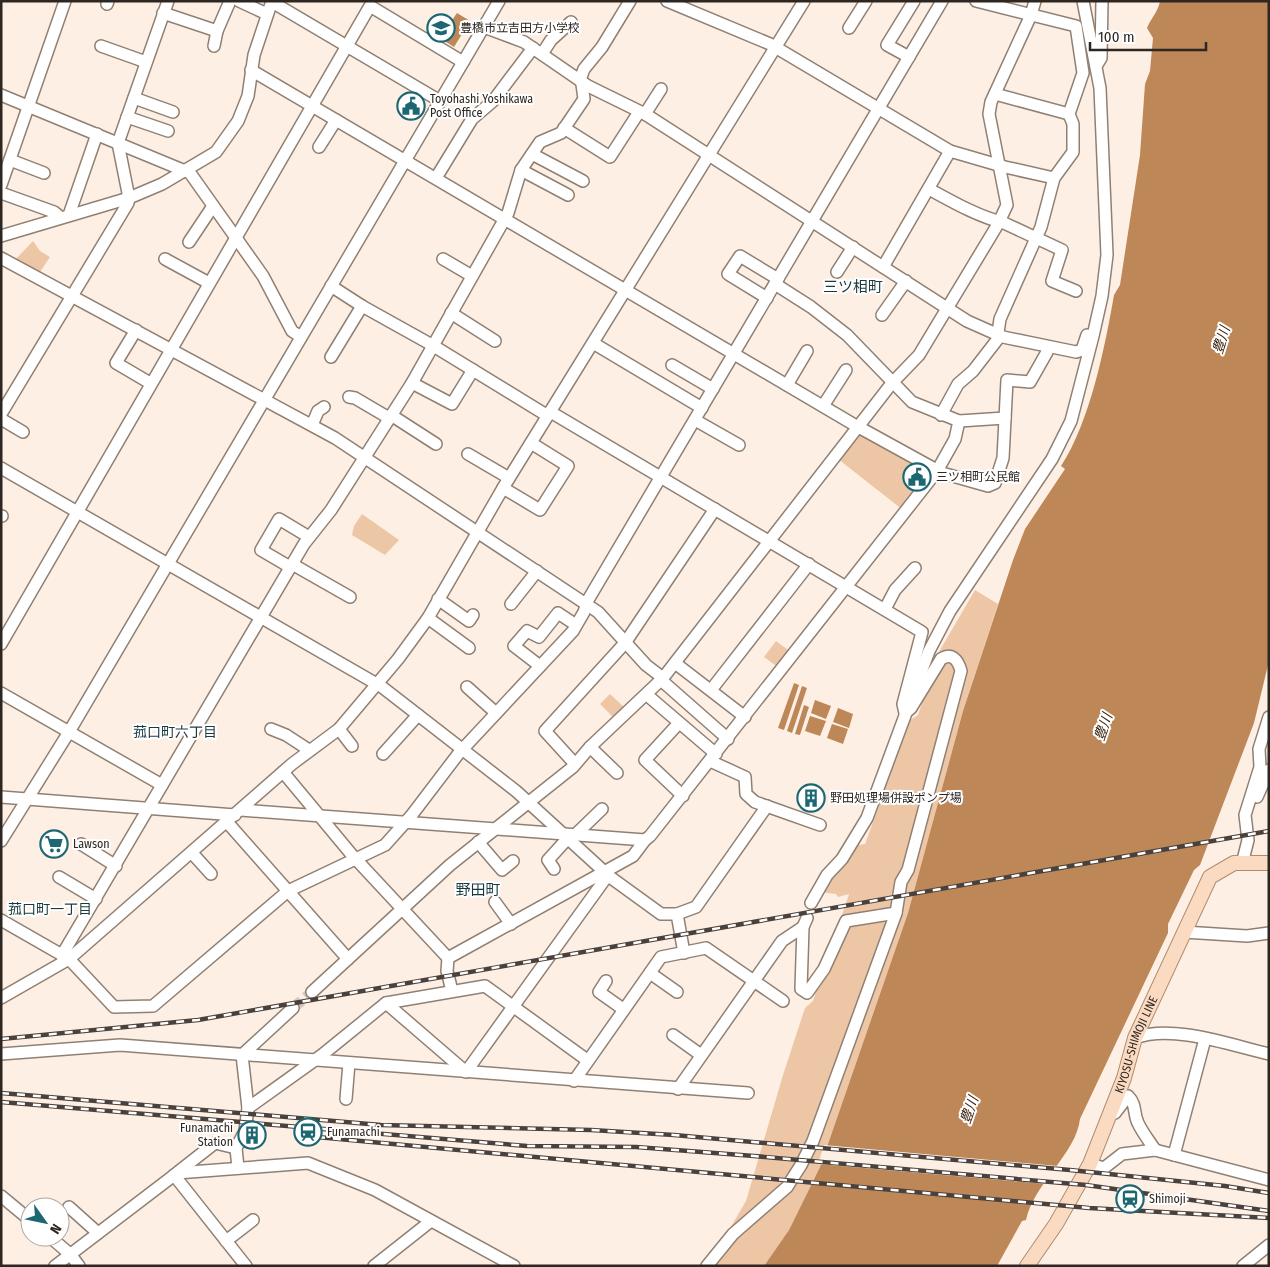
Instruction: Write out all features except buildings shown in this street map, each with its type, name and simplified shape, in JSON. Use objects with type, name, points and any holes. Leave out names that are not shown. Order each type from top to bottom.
[{"type":"main road","name":"KIYOSU-SHIMOJI LINE","points":[[1027,1266],[1056,1224],[1090,1164],[1124,1078],[1134,1038],[1210,878],[1234,864],[1269,863]]},
{"type":"street","points":[[1,185],[65,1]]},
{"type":"street","points":[[1,414],[6,394],[72,295],[129,198],[118,142],[168,1]]},
{"type":"street","points":[[214,46],[230,1]]},
{"type":"street","points":[[238,1],[267,14]]},
{"type":"street","points":[[1,841],[29,799],[69,732],[499,1]]},
{"type":"street","points":[[66,957],[96,899],[291,566],[309,537],[331,510],[412,383],[505,219],[521,170],[540,142],[561,133],[584,99],[581,77],[584,69],[602,47],[630,1]]},
{"type":"street","points":[[667,1],[775,47],[950,151],[1054,178]]},
{"type":"street","points":[[1,998],[66,957],[192,853],[283,772],[339,728],[377,684],[428,618],[506,483],[804,1]]},
{"type":"street","points":[[849,28],[866,1]]},
{"type":"street","points":[[909,57],[887,45],[914,1]]},
{"type":"street","points":[[1,920],[66,957],[114,1007],[153,1006],[288,891],[385,845],[406,822],[462,750],[576,625],[942,1]]},
{"type":"street","points":[[941,415],[958,384],[973,371],[997,340],[1000,319],[1037,238],[1054,178],[1073,152],[1073,124],[1069,114],[1083,74],[1076,26],[976,1]]},
{"type":"street","points":[[312,992],[478,842],[575,764],[590,747],[662,679],[770,542],[892,382],[918,355],[948,308],[1007,205],[989,114],[995,94],[1031,15],[1035,1]]},
{"type":"street","points":[[811,903],[827,875],[842,859],[867,818],[929,651],[950,610],[1062,443],[1071,421],[1102,296],[1107,234],[1100,88],[1083,1]]},
{"type":"street","points":[[1096,67],[1101,58],[1102,1]]},
{"type":"street","points":[[1,236],[129,198],[186,171],[216,152],[233,128],[248,96],[258,36],[272,2],[440,101]]},
{"type":"street","points":[[1,644],[150,383],[370,6],[463,62]]},
{"type":"street","points":[[163,13],[218,31]]},
{"type":"street","points":[[436,178],[472,119],[493,101],[537,51],[571,22]]},
{"type":"street","points":[[484,27],[517,39],[582,83],[642,113],[967,321],[997,335],[1076,352],[1082,350],[1096,304],[1102,296]]},
{"type":"street","points":[[100,46],[146,62]]},
{"type":"street","points":[[251,70],[937,471],[988,486],[995,483],[1003,458],[1004,418],[1007,412],[1007,380],[1030,382],[1047,352],[1048,346]]},
{"type":"street","points":[[564,128],[610,157],[661,89]]},
{"type":"street","points":[[995,94],[1069,114]]},
{"type":"street","points":[[1,95],[190,173],[268,282],[292,331],[301,337]]},
{"type":"street","points":[[134,98],[173,112]]},
{"type":"street","points":[[127,117],[168,131]]},
{"type":"street","points":[[320,147],[336,120]]},
{"type":"street","points":[[64,216],[96,134]]},
{"type":"street","points":[[883,266],[950,151]]},
{"type":"street","points":[[532,154],[583,180]]},
{"type":"street","points":[[10,160],[44,173]]},
{"type":"street","points":[[521,170],[568,195]]},
{"type":"street","points":[[929,189],[958,205],[994,221],[999,221],[1062,250],[1052,281],[1076,291]]},
{"type":"street","points":[[1,193],[64,216]]},
{"type":"street","points":[[189,242],[213,206]]},
{"type":"street","points":[[837,272],[853,247]]},
{"type":"street","points":[[767,298],[728,274],[740,256],[847,335],[912,402],[959,421],[1004,418]]},
{"type":"street","points":[[1,258],[312,425],[477,531],[598,612],[625,643],[662,679],[728,738]]},
{"type":"street","points":[[165,259],[209,283]]},
{"type":"street","points":[[444,260],[472,276]]},
{"type":"street","points":[[882,315],[906,281]]},
{"type":"street","points":[[332,286],[362,306],[432,345],[544,413],[550,413],[922,632],[903,704],[905,713]]},
{"type":"street","points":[[331,357],[362,306]]},
{"type":"street","points":[[451,314],[495,341]]},
{"type":"street","points":[[136,330],[116,363],[150,383]]},
{"type":"street","points":[[593,343],[702,408]]},
{"type":"street","points":[[787,385],[807,351]]},
{"type":"street","points":[[672,365],[713,389]]},
{"type":"street","points":[[412,383],[452,404],[473,370]]},
{"type":"street","points":[[823,406],[846,370]]},
{"type":"street","points":[[349,397],[355,398],[436,444]]},
{"type":"street","points":[[312,425],[318,411],[324,407]]},
{"type":"street","points":[[1,419],[23,432]]},
{"type":"street","points":[[695,420],[739,445]]},
{"type":"street","points":[[448,958],[606,874],[633,856],[683,796],[937,471],[955,439],[959,421]]},
{"type":"street","points":[[468,454],[540,510],[568,466],[531,443]]},
{"type":"street","points":[[1,468],[377,684],[528,801],[569,836],[606,874],[661,914],[677,914],[696,907],[767,806]]},
{"type":"street","points":[[575,764],[545,730],[625,643],[715,510]]},
{"type":"street","points":[[309,537],[279,519],[261,550],[350,597]]},
{"type":"street","points":[[710,690],[808,564]]},
{"type":"street","points":[[885,609],[895,590],[915,568]]},
{"type":"street","points":[[510,604],[537,571]]},
{"type":"street","points":[[438,599],[469,622],[473,615]]},
{"type":"street","points":[[540,666],[514,646],[528,631],[539,637],[558,613],[576,625]]},
{"type":"street","points":[[428,618],[469,648]]},
{"type":"street","points":[[707,1266],[733,1234],[782,1192],[801,1166],[813,1141],[896,913],[901,882],[908,870],[962,671],[958,661],[952,656],[946,655],[940,659],[911,708],[905,713]]},
{"type":"street","points":[[675,663],[745,717]]},
{"type":"street","points":[[467,688],[496,713]]},
{"type":"street","points":[[1,693],[162,785]]},
{"type":"street","points":[[647,694],[713,757],[745,777],[748,796],[767,806],[820,825]]},
{"type":"street","points":[[383,754],[418,715]]},
{"type":"street","points":[[1242,864],[1248,840],[1245,815],[1260,767],[1259,749],[1269,717]]},
{"type":"street","points":[[679,723],[645,760],[683,796]]},
{"type":"street","points":[[271,728],[309,750]]},
{"type":"street","points":[[339,728],[352,746]]},
{"type":"street","points":[[590,747],[617,773]]},
{"type":"street","points":[[1245,815],[1253,807],[1269,770]]},
{"type":"street","points":[[283,772],[356,860],[448,958],[447,971],[452,991]]},
{"type":"street","points":[[1,797],[234,816],[318,816],[569,836],[645,840]]},
{"type":"street","points":[[554,869],[548,860],[569,836],[602,809]]},
{"type":"street","points":[[234,816],[288,891],[348,959]]},
{"type":"street","points":[[478,842],[502,870],[513,862]]},
{"type":"street","points":[[80,844],[116,866]]},
{"type":"street","points":[[192,853],[211,874]]},
{"type":"street","points":[[466,1072],[606,874]]},
{"type":"street","points":[[59,877],[96,899]]},
{"type":"street","points":[[495,902],[511,924]]},
{"type":"street","points":[[678,1089],[785,937],[805,922],[801,989],[807,993],[824,969],[846,921],[896,913]]},
{"type":"street","points":[[677,914],[684,953]]},
{"type":"street","points":[[1184,932],[1247,936],[1269,932]]},
{"type":"street","points":[[574,1080],[661,957],[706,948],[783,1001]]},
{"type":"street","points":[[650,972],[677,992]]},
{"type":"street","points":[[606,981],[599,992],[623,1009]]},
{"type":"street","points":[[248,1108],[314,1060],[386,1003],[485,986],[588,1060]]},
{"type":"street","points":[[386,1003],[466,1072]]},
{"type":"street","points":[[242,1055],[293,1008]]},
{"type":"street","points":[[1134,1038],[1166,1033],[1205,1039],[1269,1054]]},
{"type":"street","points":[[673,1035],[701,1055]]},
{"type":"street","points":[[1174,1155],[1205,1039]]},
{"type":"street","points":[[1,1054],[120,1045],[748,1093]]},
{"type":"street","points":[[238,1168],[236,1148],[245,1131],[248,1108],[242,1055]]},
{"type":"street","points":[[346,1099],[349,1063]]},
{"type":"street","points":[[1111,1110],[1114,1113],[1128,1096],[1134,1104],[1137,1122],[1155,1150]]},
{"type":"street","points":[[55,1266],[216,1143],[236,1148]]},
{"type":"street","points":[[1090,1164],[1104,1168],[1122,1154],[1155,1150],[1269,1180]]},
{"type":"street","points":[[176,1174],[308,1163],[375,1190],[514,1266]]},
{"type":"street","points":[[176,1174],[246,1266]]},
{"type":"street","points":[[1,1196],[20,1212]]},
{"type":"street","points":[[70,1208],[98,1233]]},
{"type":"street","points":[[226,1241],[253,1220]]},
{"type":"street","points":[[374,1266],[431,1221]]},
{"type":"street","points":[[1243,1266],[1269,1245]]},
{"type":"street","points":[[62,1247],[80,1266]]},
{"type":"shaded area","points":[[33,241],[40,251],[50,257],[38,275],[13,262]]},
{"type":"shaded area","points":[[860,430],[929,471],[930,475],[903,510],[838,459]]},
{"type":"shaded area","points":[[362,514],[399,540],[385,555],[352,535],[354,526]]},
{"type":"shaded area","points":[[975,590],[998,604],[963,711],[908,913],[820,1167],[789,1230],[764,1266],[702,1266],[729,1230],[746,1201],[805,1008],[813,1001],[849,894],[838,897],[836,894],[819,892],[854,846],[865,844],[910,720],[918,715],[940,650]]},
{"type":"shaded area","points":[[776,641],[791,652],[779,668],[764,657]]},
{"type":"shaded area","points":[[610,694],[624,707],[614,718],[600,704]]},
{"type":"water","name":"豊川","points":[[1160,1],[1269,1],[1269,661],[1254,723],[1200,865],[1194,870],[1168,924],[1168,933],[1080,1119],[1077,1132],[1063,1157],[1037,1194],[1030,1206],[1026,1220],[1022,1221],[997,1266],[764,1266],[789,1230],[820,1167],[908,913],[963,711],[1013,560],[1025,529],[1065,469],[1061,466],[1080,428],[1095,384],[1114,295],[1120,285],[1140,155],[1145,84],[1150,71],[1153,38],[1147,28]]},
{"type":"water","points":[[457,13],[470,21],[454,47],[440,38]]},
{"type":"water","points":[[794,683],[799,685],[784,730],[778,728]]},
{"type":"water","points":[[802,686],[807,688],[792,733],[787,731]]},
{"type":"water","points":[[815,700],[831,706],[826,719],[811,713]]},
{"type":"water","points":[[804,705],[809,707],[800,735],[795,734]]},
{"type":"water","points":[[838,708],[853,714],[849,728],[833,722]]},
{"type":"water","points":[[810,716],[826,721],[820,736],[805,731]]},
{"type":"water","points":[[832,724],[848,729],[843,744],[827,738]]},
{"type":"pier","points":[[824,1145],[1058,1166],[1046,1184],[818,1164]]},
{"type":"tunnel","points":[[293,1008],[312,992]]},
{"type":"railway","points":[[1,1039],[198,1020],[1269,831]]},
{"type":"railway","points":[[1,1093],[381,1125],[591,1130],[674,1135],[1070,1170],[1225,1186],[1269,1193]]},
{"type":"railway","points":[[1,1102],[527,1146],[636,1147],[754,1156],[1086,1185],[1269,1211]]},
{"type":"railway","points":[[317,1137],[1089,1208],[1269,1218]]},
{"type":"place","name":"豊橋市立吉田方小学校","points":[[441,28]]},
{"type":"place","name":"Toyohashi Yoshikawa Post Office","points":[[411,106]]},
{"type":"place","name":"三ツ相町公民館","points":[[917,477]]},
{"type":"place","name":"野田処理場併設ポンプ場","points":[[811,798]]},
{"type":"place","name":"Lawson","points":[[54,844]]},
{"type":"place","name":"Funamachi","points":[[308,1132]]},
{"type":"place","name":"Funamachi Station","points":[[252,1135]]},
{"type":"place","name":"Shimoji","points":[[1130,1199]]},
{"type":"district","name":"三ツ相町","points":[[853,287]]},
{"type":"district","name":"菰口町六丁目","points":[[175,732]]},
{"type":"district","name":"野田町","points":[[478,890]]},
{"type":"district","name":"菰口町一丁目","points":[[50,909]]}]
